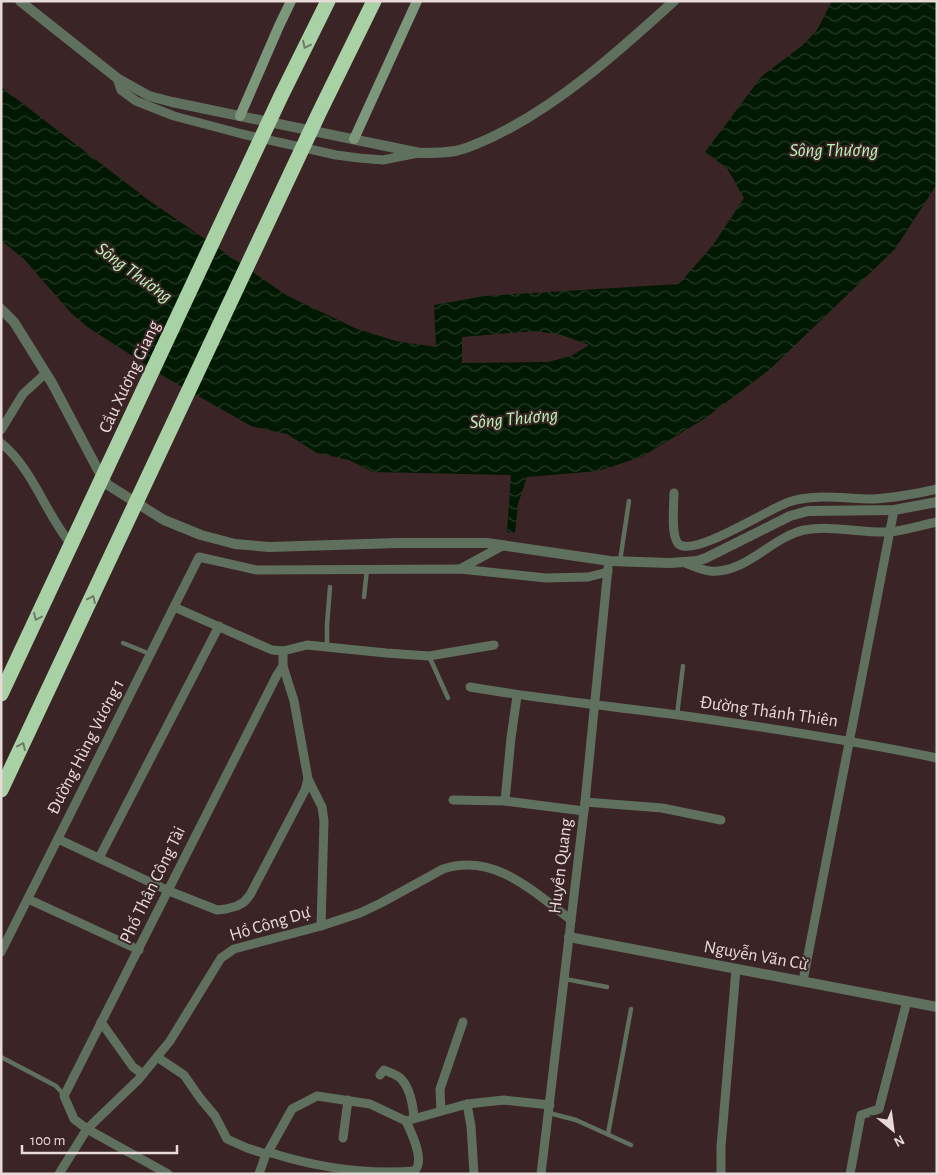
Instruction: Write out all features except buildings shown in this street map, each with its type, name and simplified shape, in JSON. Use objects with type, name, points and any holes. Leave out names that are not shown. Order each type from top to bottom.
[{"type":"highway","name":"Cầu Xương Giang","points":[[3,688],[281,96],[328,1]]},
{"type":"highway","points":[[1,790],[319,113],[374,1]]},
{"type":"main road","points":[[240,116],[291,1]]},
{"type":"main road","points":[[354,139],[417,1]]},
{"type":"street","points":[[20,1],[117,78],[150,96],[420,153]]},
{"type":"street","points":[[117,78],[120,90],[136,101],[174,116],[242,134],[336,155],[383,160],[420,153],[455,151],[472,146],[508,130],[538,111],[634,38],[674,1]]},
{"type":"street","points":[[1,309],[14,322],[46,373],[108,485],[164,520],[201,535],[235,544],[269,547],[456,542],[504,545],[612,565],[684,562],[706,558],[800,512],[894,510],[937,502]]},
{"type":"street","points":[[1,430],[23,394],[46,373]]},
{"type":"street","points":[[1,443],[13,452],[67,539]]},
{"type":"street","points":[[674,493],[674,538],[680,545],[685,546],[711,541],[776,507],[795,500],[891,498],[937,489]]},
{"type":"street","points":[[803,981],[894,510]]},
{"type":"street","points":[[684,562],[709,571],[728,569],[761,553],[786,537],[803,530],[835,528],[853,531],[890,532],[937,522]]},
{"type":"street","points":[[460,569],[504,545]]},
{"type":"street","name":"Đường Hùng Vương 1","points":[[1,952],[199,557],[257,570],[367,569]]},
{"type":"street","points":[[367,569],[460,569],[546,578],[588,577],[612,565]]},
{"type":"street","name":"Huyền Quang","points":[[541,1174],[612,565]]},
{"type":"street","points":[[174,607],[272,650],[283,651],[307,645],[386,654],[429,656],[494,645]]},
{"type":"street","points":[[99,858],[219,626]]},
{"type":"street","name":"Phố Thân Công Tài","points":[[64,1096],[264,700],[283,666],[283,651]]},
{"type":"street","points":[[283,666],[294,701],[308,779],[322,807],[324,821],[321,926]]},
{"type":"street","name":"Đường Thánh Thiên","points":[[470,687],[517,696],[677,715],[850,741],[937,758]]},
{"type":"street","points":[[505,801],[517,696]]},
{"type":"street","points":[[58,839],[168,891],[217,910],[226,909],[244,902],[250,895],[305,790],[308,779]]},
{"type":"street","points":[[453,800],[505,801],[585,807],[662,808],[721,820]]},
{"type":"street","name":"Hồ Công Dự","points":[[59,1174],[87,1129],[143,1074],[170,1041],[221,958],[234,949],[321,926],[360,913],[381,904],[443,869],[452,866],[482,866],[506,873],[532,889],[571,920]]},
{"type":"street","points":[[28,900],[139,950]]},
{"type":"street","name":"Nguyễn Văn Cừ","points":[[569,938],[937,1007]]},
{"type":"street","points":[[721,1174],[721,1147],[736,970]]},
{"type":"street","points":[[850,1174],[861,1115],[879,1109],[907,1001]]},
{"type":"street","points":[[101,1022],[133,1067],[143,1074]]},
{"type":"street","points":[[441,1111],[440,1089],[463,1022]]},
{"type":"street","points":[[157,1057],[184,1075],[215,1116],[227,1139],[247,1148],[324,1167],[360,1171],[414,1171],[418,1166],[418,1157],[410,1120],[412,1104],[405,1084],[398,1076],[384,1070],[380,1075]]},
{"type":"street","points":[[64,1096],[74,1119],[87,1129],[168,1174]]},
{"type":"street","points":[[259,1174],[267,1153],[292,1109],[317,1096],[370,1104],[410,1120],[467,1104],[504,1100],[549,1109]]},
{"type":"street","points":[[343,1138],[348,1100]]},
{"type":"street","points":[[467,1104],[471,1126],[474,1174]]},
{"type":"lane","points":[[612,565],[629,501]]},
{"type":"lane","points":[[364,597],[367,569]]},
{"type":"lane","points":[[327,646],[330,587]]},
{"type":"lane","points":[[123,643],[150,654]]},
{"type":"lane","points":[[429,656],[448,698]]},
{"type":"lane","points":[[677,715],[683,666]]},
{"type":"lane","points":[[565,979],[607,987]]},
{"type":"lane","points":[[608,1134],[631,1009]]},
{"type":"lane","points":[[1,1057],[56,1086],[64,1096]]},
{"type":"lane","points":[[549,1109],[631,1145]]},
{"type":"water","name":"Sông Thương","points":[[832,1],[937,1],[937,184],[895,249],[769,370],[704,419],[641,457],[598,471],[527,477],[518,504],[515,533],[507,532],[511,475],[373,472],[349,460],[317,453],[287,434],[251,426],[165,377],[89,328],[72,314],[24,259],[1,240],[1,87],[147,199],[286,295],[357,329],[396,341],[436,347],[434,305],[485,296],[679,284],[713,245],[744,198],[727,168],[705,152],[762,76],[803,45],[817,30]],"holes":[[[535,331],[562,335],[589,345],[571,356],[548,362],[462,363],[462,337]]]}]
